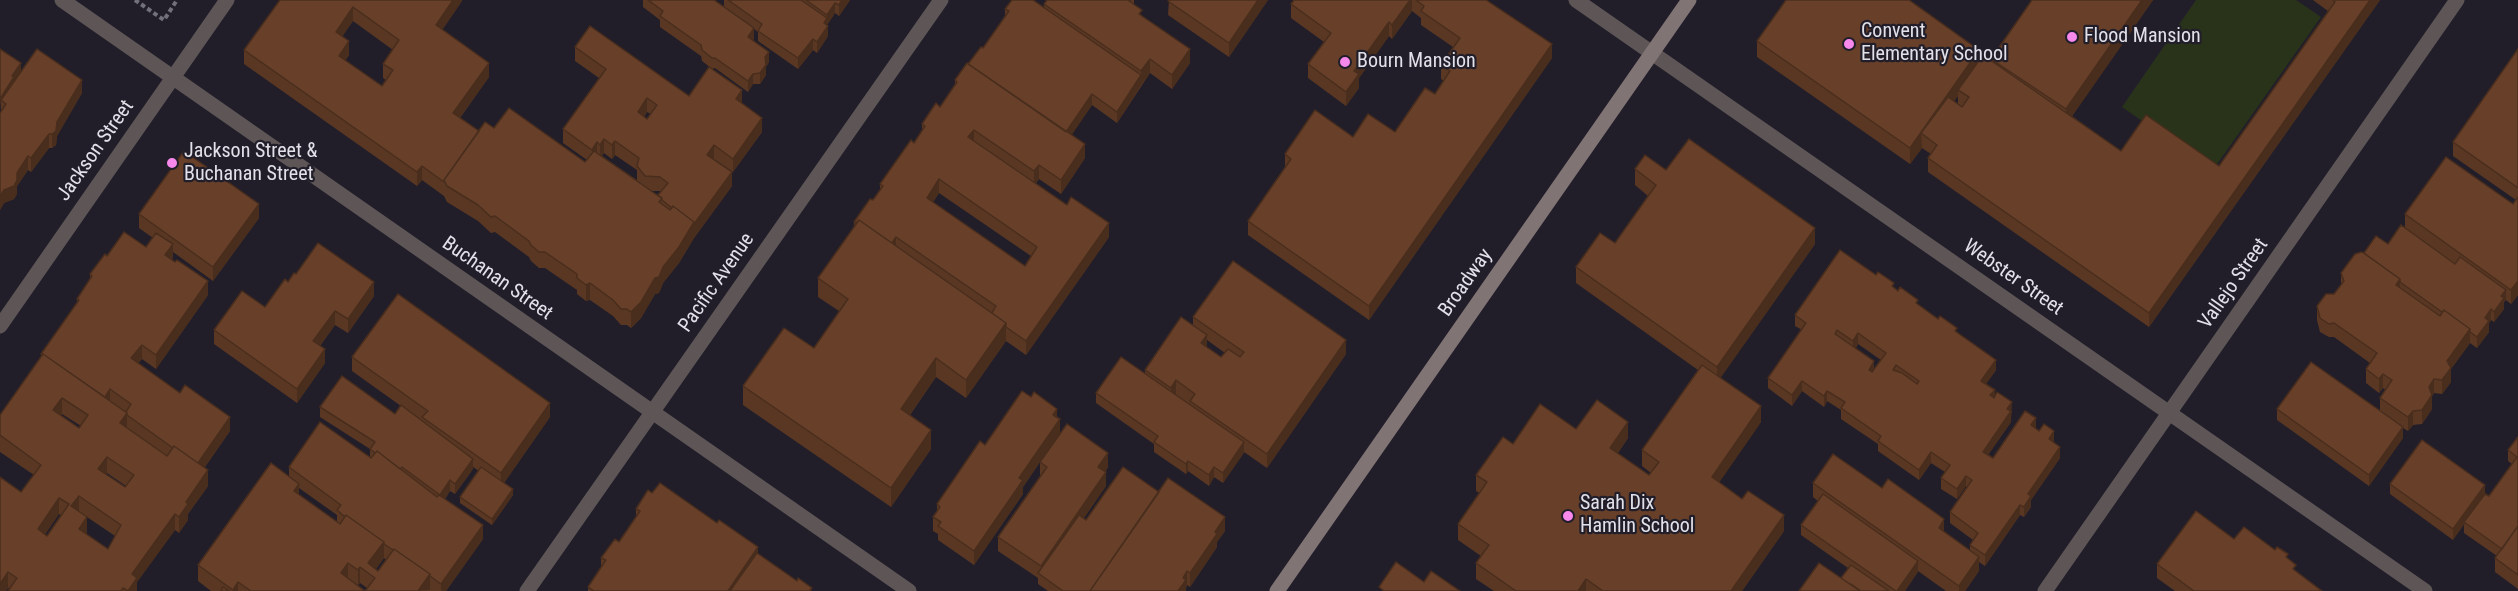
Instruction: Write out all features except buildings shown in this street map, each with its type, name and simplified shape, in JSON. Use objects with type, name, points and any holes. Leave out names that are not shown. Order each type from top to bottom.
[{"type":"street","name":"Buchanan Street","points":[[62,0],[909,591]]},
{"type":"street","name":"Jackson Street","points":[[0,326],[227,0]]},
{"type":"street","name":"Pacific Avenue","points":[[527,591],[941,0]]},
{"type":"street","name":"Webster Street","points":[[1576,0],[2425,591]]},
{"type":"street","name":"Broadway","points":[[1277,591],[1689,0]]},
{"type":"street","name":"Vallejo Street","points":[[2045,591],[2457,0]]},
{"type":"path","points":[[135,0],[164,20],[177,0]]},
{"type":"green space","points":[[2196,0],[2296,0],[2321,17],[2213,170],[2122,107]]},
{"type":"place","name":"Flood Mansion","points":[[2072,37]]},
{"type":"place","name":"Convent Elementary School","points":[[1849,44]]},
{"type":"place","name":"Bourn Mansion","points":[[1345,62]]},
{"type":"place","name":"Jackson Street & Buchanan Street","points":[[172,163]]},
{"type":"place","name":"Sarah Dix Hamlin School","points":[[1568,516]]}]
